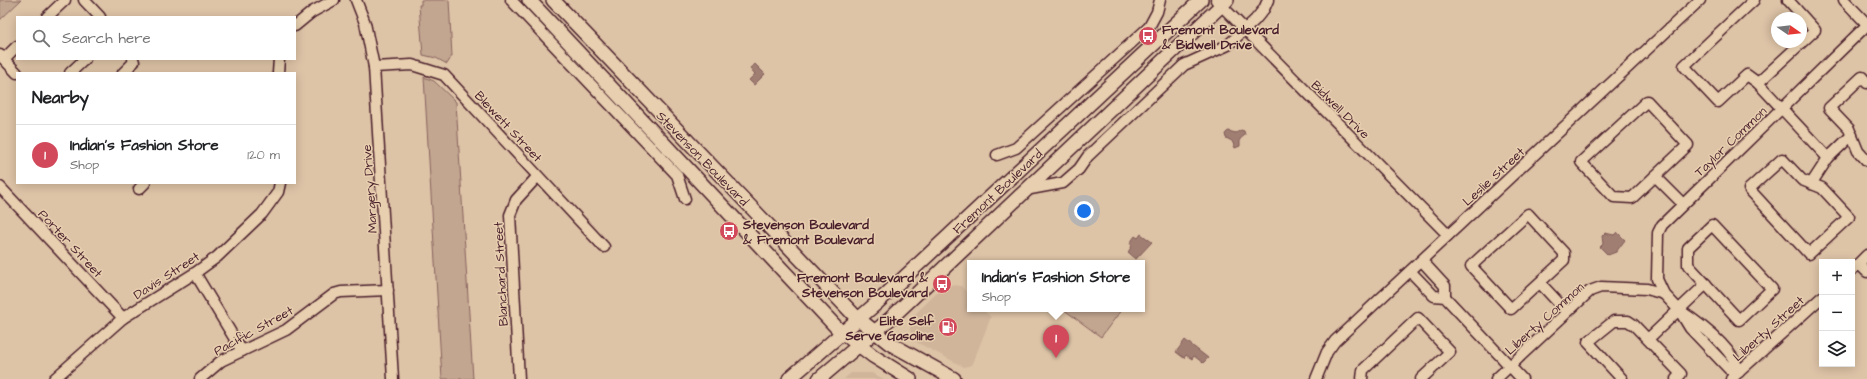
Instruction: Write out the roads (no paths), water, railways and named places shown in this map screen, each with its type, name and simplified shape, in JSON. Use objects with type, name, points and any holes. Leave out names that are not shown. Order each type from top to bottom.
[{"type":"main road","name":"Stevenson Boulevard","points":[[529,0],[843,333],[858,346],[910,379]]},
{"type":"main road","name":"Stevenson Boulevard","points":[[553,0],[859,319],[875,332],[915,359],[954,379]]},
{"type":"main road","name":"Fremont Boulevard","points":[[789,379],[859,319],[1201,0]]},
{"type":"main road","name":"Fremont Boulevard","points":[[819,379],[875,332],[1221,2]]},
{"type":"street","points":[[48,16],[65,0]]},
{"type":"street","points":[[84,0],[99,16]]},
{"type":"street","points":[[296,25],[312,12],[334,0]]},
{"type":"street","name":"Margery Drive","points":[[356,0],[365,23],[374,67],[393,379]]},
{"type":"street","points":[[511,0],[677,175],[685,199]]},
{"type":"street","name":"Fremont Boulevard","points":[[997,155],[1016,148],[1149,27],[1157,12],[1160,0]]},
{"type":"street","name":"Fremont Boulevard","points":[[1025,190],[1064,183],[1095,149],[1184,65],[1228,45],[1264,9],[1268,0]]},
{"type":"street","name":"Leslie Street","points":[[1316,379],[1327,352],[1335,341],[1411,272],[1448,235],[1700,0]]},
{"type":"street","points":[[1754,0],[1684,66],[1718,102],[1747,75],[1758,83],[1828,158]]},
{"type":"street","points":[[1758,83],[1816,30],[1788,0]]},
{"type":"street","points":[[1844,0],[1867,25]]},
{"type":"street","name":"Bidwell Drive","points":[[1221,2],[1244,30],[1448,235]]},
{"type":"street","name":"Taylor Common","points":[[1664,294],[1657,279],[1658,233],[1662,224],[1867,25]]},
{"type":"street","points":[[16,47],[2,57],[16,72]]},
{"type":"street","points":[[71,72],[84,60]]},
{"type":"street","points":[[124,72],[133,60]]},
{"type":"street","points":[[278,72],[279,60]]},
{"type":"street","name":"Blewett Street","points":[[374,67],[412,65],[444,75],[537,177],[604,247]]},
{"type":"street","points":[[1867,82],[1862,77],[1829,108],[1849,129],[1858,151],[1867,161]]},
{"type":"street","points":[[1647,101],[1688,145],[1655,176],[1632,198],[1614,197],[1581,162],[1647,101]]},
{"type":"street","points":[[1811,184],[1828,158],[1852,135]]},
{"type":"street","points":[[1782,159],[1802,180],[1811,184],[1822,188],[1849,217],[1809,254],[1749,189],[1782,159]]},
{"type":"street","points":[[1655,176],[1683,204]]},
{"type":"street","name":"Blanchard Street","points":[[519,379],[510,215],[516,200],[537,177]]},
{"type":"street","name":"Davis Street","points":[[54,379],[123,318],[196,273],[216,257],[262,214],[278,192],[280,184]]},
{"type":"street","name":"Porter Street","points":[[0,187],[123,318]]},
{"type":"street","points":[[1528,214],[1564,253],[1564,260],[1540,283],[1511,309],[1471,266],[1528,214]]},
{"type":"street","points":[[1712,225],[1772,289],[1739,320],[1706,284],[1688,265],[1688,248],[1712,225]]},
{"type":"street","points":[[1867,255],[1855,267],[1867,272]]},
{"type":"street","points":[[1422,261],[1444,286],[1445,297],[1522,379]]},
{"type":"street","points":[[1411,272],[1434,296],[1445,297]]},
{"type":"street","points":[[196,273],[242,351]]},
{"type":"street","points":[[1540,283],[1567,312]]},
{"type":"street","points":[[1648,339],[1706,284]]},
{"type":"street","name":"Liberty Common","points":[[1496,379],[1590,291],[1601,287],[1647,289],[1664,294]]},
{"type":"street","name":"Pacific Street","points":[[200,379],[221,361],[286,330],[334,294],[341,292],[388,290]]},
{"type":"street","points":[[1664,294],[1679,310],[1698,322],[1704,335],[1729,369],[1739,372]]},
{"type":"street","name":"Liberty Street","points":[[1731,379],[1819,300]]},
{"type":"street","points":[[1362,379],[1362,370],[1418,318],[1450,352],[1421,379]]},
{"type":"street","points":[[1622,379],[1588,342],[1608,324],[1622,320],[1634,325],[1681,374],[1676,379]]},
{"type":"place","name":"Fremont Boulevard & Bidwell Drive","points":[[1148,36]]},
{"type":"place","name":"Stevenson Boulevard & Fremont Boulevard","points":[[729,231]]},
{"type":"place","name":"Fremont Boulevard & Stevenson Boulevard","points":[[942,284]]},
{"type":"place","name":"Elite Self Serve Gasoline","points":[[948,327]]},
{"type":"place","name":"Indian's Fashion Store","points":[[1056,358]]}]
